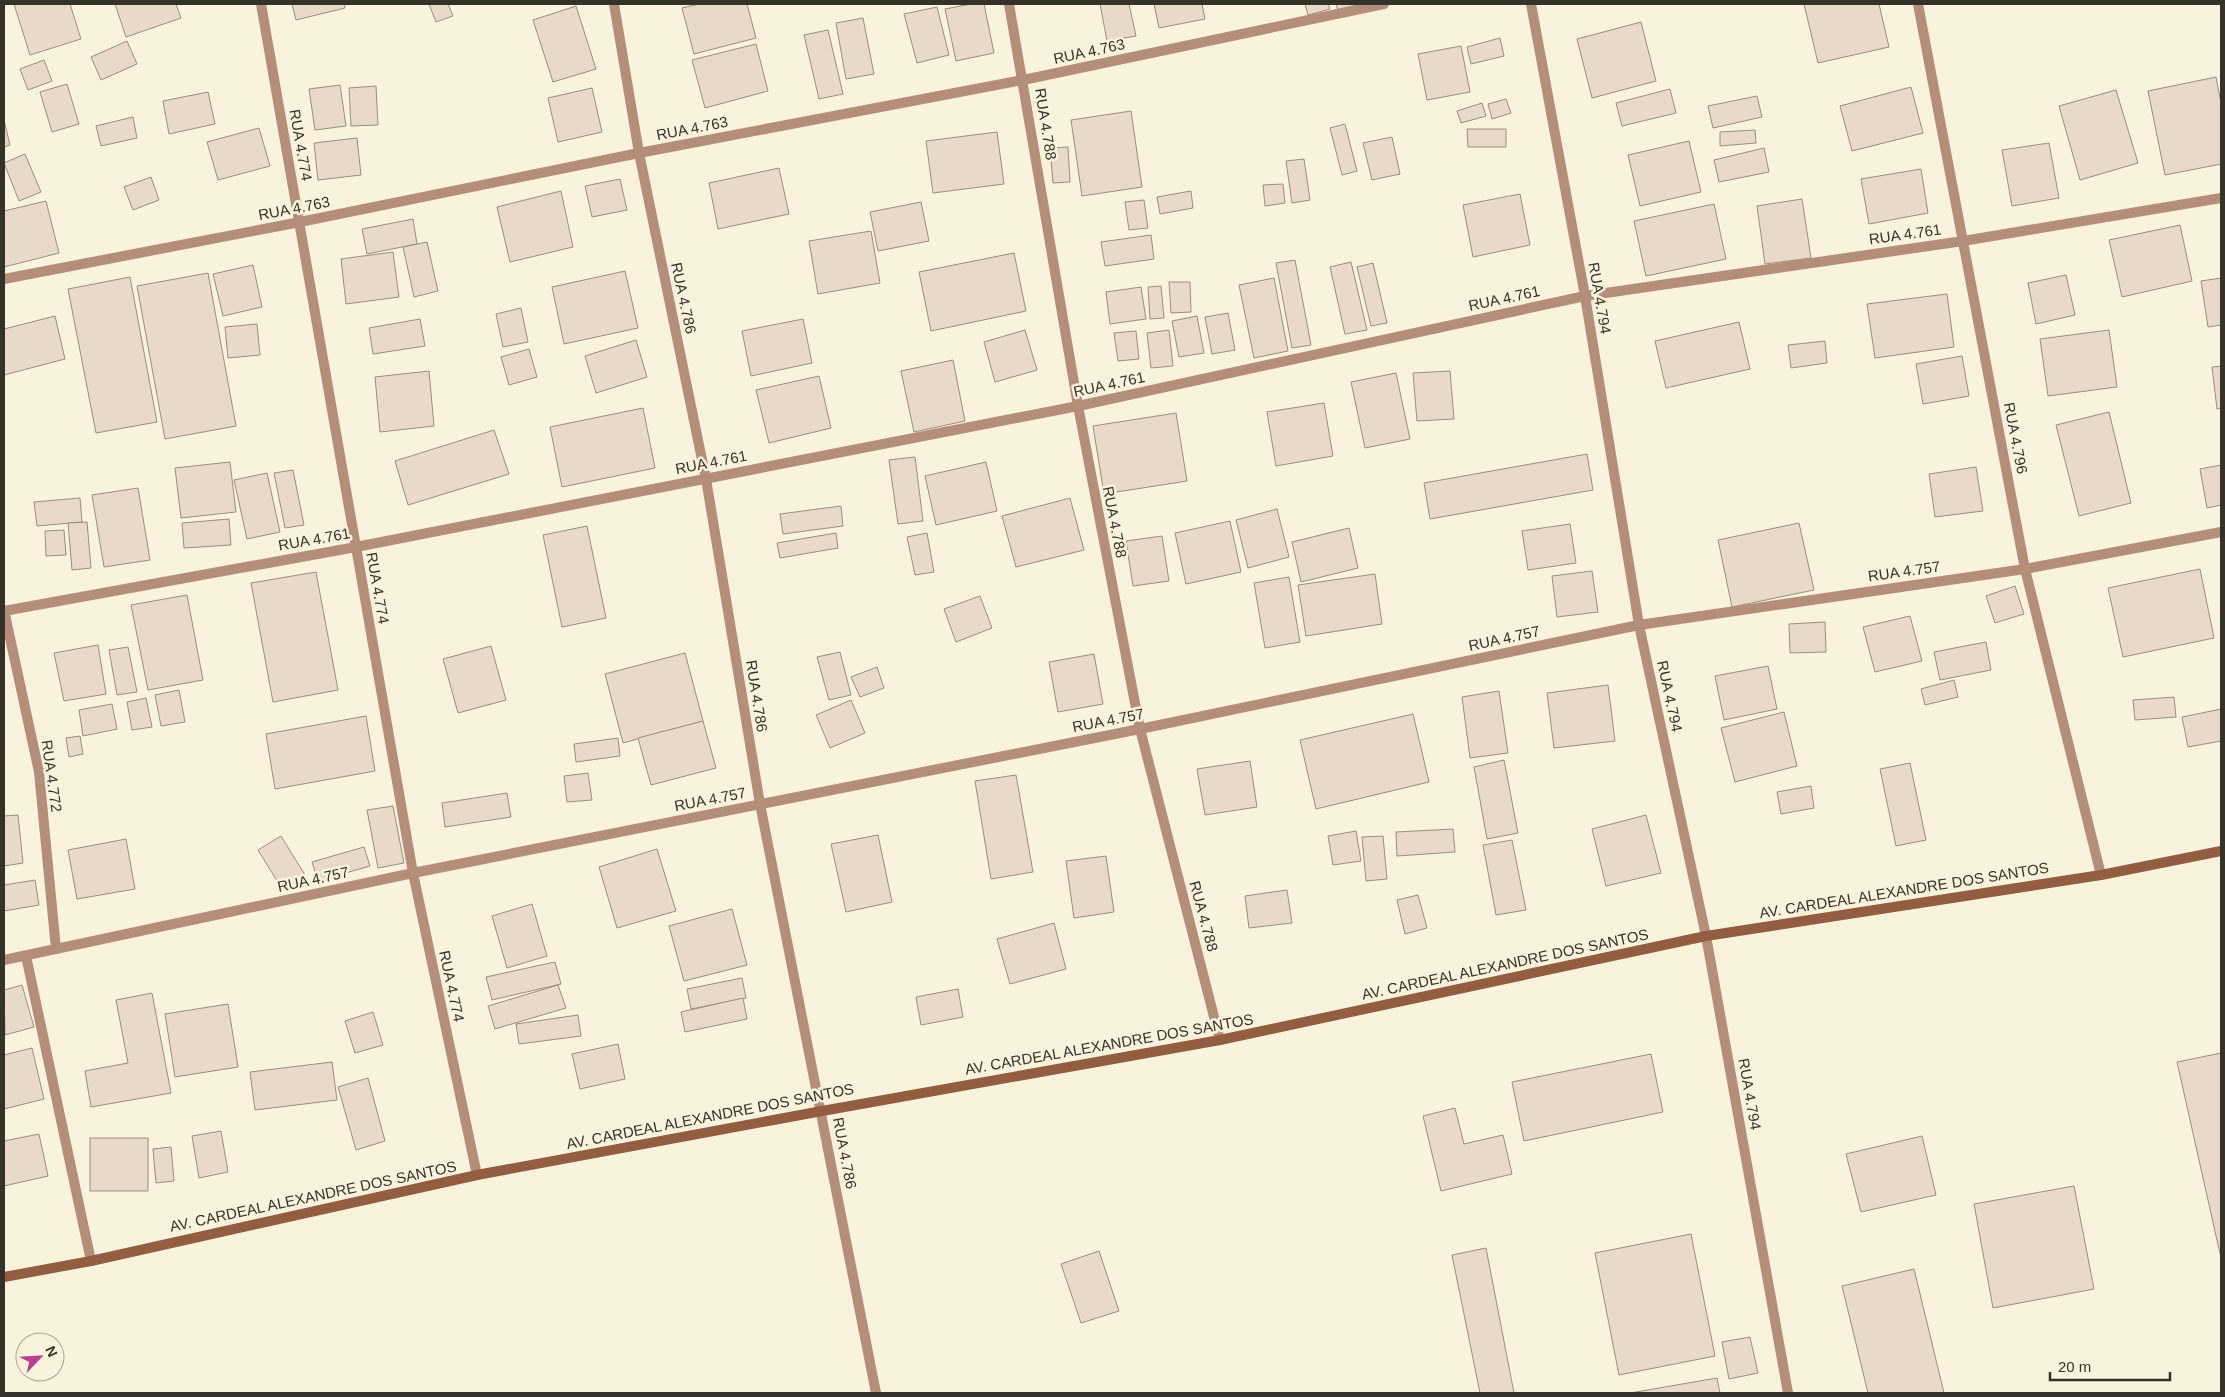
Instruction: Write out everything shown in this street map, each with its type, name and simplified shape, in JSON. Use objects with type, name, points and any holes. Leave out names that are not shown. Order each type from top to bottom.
[{"type":"main road","name":"AV. CARDEAL ALEXANDRE DOS SANTOS","points":[[4,1277],[91,1260],[477,1175],[1220,1040],[1706,936],[2100,875],[2221,851]]},
{"type":"street","name":"RUA 4.774","points":[[261,4],[413,873],[477,1175]]},
{"type":"street","name":"RUA 4.786","points":[[614,4],[639,153],[706,478],[760,804],[822,1111],[876,1393]]},
{"type":"street","name":"RUA 4.788","points":[[1009,4],[1078,406],[1140,729],[1220,1040]]},
{"type":"street","name":"RUA 4.763","points":[[4,279],[300,222],[639,153],[1023,80],[1384,4]]},
{"type":"street","name":"RUA 4.794","points":[[1531,4],[1585,296],[1639,625],[1706,936],[1788,1393]]},
{"type":"street","name":"RUA 4.796","points":[[1918,4],[2025,569],[2100,875]]},
{"type":"street","name":"RUA 4.761","points":[[4,611],[356,547],[1078,406],[1585,296],[1963,241],[2221,198]]},
{"type":"street","name":"RUA 4.757","points":[[4,960],[413,873],[1140,729],[1639,625],[2025,569],[2221,532]]},
{"type":"street","name":"RUA 4.772","points":[[4,611],[39,772],[56,949]]},
{"type":"street","points":[[26,956],[91,1260]]},
{"type":"building","points":[[14,4],[70,4],[81,39],[30,55]]},
{"type":"building","points":[[115,4],[176,4],[181,18],[126,37]]},
{"type":"building","points":[[292,4],[344,4],[345,8],[296,20]]},
{"type":"building","points":[[429,4],[448,4],[453,16],[436,22]]},
{"type":"building","points":[[699,4],[747,4],[756,38],[694,54],[682,8]]},
{"type":"building","points":[[971,4],[984,4],[994,53],[956,61],[945,9]]},
{"type":"building","points":[[1100,4],[1129,4],[1136,36],[1107,41]]},
{"type":"building","points":[[1154,4],[1202,4],[1205,19],[1159,28]]},
{"type":"building","points":[[1305,4],[1328,4],[1330,9],[1308,15]]},
{"type":"building","points":[[1336,4],[1367,4],[1338,10]]},
{"type":"building","points":[[1804,4],[1879,4],[1889,47],[1818,63]]},
{"type":"building","points":[[576,6],[596,69],[553,82],[533,20]]},
{"type":"building","points":[[937,7],[949,55],[917,63],[904,14]]},
{"type":"building","points":[[863,18],[874,74],[846,79],[836,23]]},
{"type":"building","points":[[1641,22],[1656,81],[1592,98],[1577,39]]},
{"type":"building","points":[[828,30],[843,94],[819,99],[804,35]]},
{"type":"building","points":[[1500,38],[1504,56],[1471,64],[1467,47]]},
{"type":"building","points":[[127,41],[137,64],[101,80],[91,57]]},
{"type":"building","points":[[756,44],[768,91],[705,108],[692,60]]},
{"type":"building","points":[[1461,46],[1470,92],[1427,100],[1418,54]]},
{"type":"building","points":[[44,60],[52,81],[28,90],[20,69]]},
{"type":"building","points":[[2216,77],[2221,103],[2221,164],[2165,175],[2148,91]]},
{"type":"building","points":[[67,84],[79,124],[52,132],[40,92]]},
{"type":"building","points":[[340,85],[346,126],[315,130],[309,89]]},
{"type":"building","points":[[376,86],[378,125],[351,126],[349,88]]},
{"type":"building","points":[[1911,87],[1923,133],[1852,151],[1840,106]]},
{"type":"building","points":[[592,88],[602,132],[558,142],[548,98]]},
{"type":"building","points":[[1670,89],[1676,113],[1622,126],[1616,103]]},
{"type":"building","points":[[2116,90],[2138,163],[2080,180],[2059,106]]},
{"type":"building","points":[[208,92],[215,124],[169,134],[163,101]]},
{"type":"building","points":[[1757,96],[1762,117],[1713,128],[1708,106]]},
{"type":"building","points":[[1506,99],[1511,113],[1492,119],[1488,104]]},
{"type":"building","points":[[1482,103],[1486,116],[1461,123],[1457,111]]},
{"type":"building","points":[[1131,111],[1142,187],[1082,196],[1071,120]]},
{"type":"building","points":[[133,117],[137,138],[101,146],[96,126]]},
{"type":"building","points":[[4,120],[10,145],[4,147]]},
{"type":"building","points":[[1345,124],[1357,171],[1342,175],[1330,128]]},
{"type":"building","points":[[259,128],[270,166],[218,180],[207,142]]},
{"type":"building","points":[[1467,129],[1506,129],[1506,147],[1468,147]]},
{"type":"building","points":[[1755,130],[1756,143],[1720,146],[1720,132]]},
{"type":"building","points":[[997,132],[1004,184],[933,193],[926,141]]},
{"type":"building","points":[[1392,137],[1400,174],[1372,180],[1363,143]]},
{"type":"building","points":[[357,138],[361,175],[318,180],[314,143]]},
{"type":"building","points":[[1689,141],[1701,192],[1640,206],[1628,155]]},
{"type":"building","points":[[2049,143],[2059,198],[2012,206],[2002,150]]},
{"type":"building","points":[[1068,147],[1070,182],[1053,183],[1050,148]]},
{"type":"building","points":[[1764,148],[1769,172],[1719,182],[1714,160]]},
{"type":"building","points":[[25,154],[41,192],[19,201],[4,163]]},
{"type":"building","points":[[1304,159],[1310,200],[1292,203],[1286,161]]},
{"type":"building","points":[[779,168],[789,214],[718,229],[709,183]]},
{"type":"building","points":[[1921,169],[1928,213],[1869,224],[1861,179]]},
{"type":"building","points":[[151,177],[159,200],[133,210],[124,187]]},
{"type":"building","points":[[620,179],[627,210],[592,217],[585,186]]},
{"type":"building","points":[[1283,184],[1285,203],[1265,206],[1263,185]]},
{"type":"building","points":[[561,191],[573,247],[510,262],[497,207]]},
{"type":"building","points":[[1191,191],[1193,208],[1160,214],[1157,197]]},
{"type":"building","points":[[1520,194],[1530,245],[1473,257],[1463,205]]},
{"type":"building","points":[[1802,199],[1811,258],[1765,264],[1757,206]]},
{"type":"building","points":[[1144,200],[1148,228],[1129,230],[1125,202]]},
{"type":"building","points":[[46,201],[59,253],[4,267],[4,211]]},
{"type":"building","points":[[921,202],[929,241],[878,251],[870,212]]},
{"type":"building","points":[[1714,204],[1726,259],[1646,276],[1634,221]]},
{"type":"building","points":[[413,219],[417,244],[367,254],[362,229]]},
{"type":"building","points":[[2180,225],[2192,281],[2122,297],[2109,240]]},
{"type":"building","points":[[871,231],[880,283],[818,294],[809,241]]},
{"type":"building","points":[[1151,235],[1154,259],[1105,266],[1101,242]]},
{"type":"building","points":[[427,242],[438,291],[414,297],[403,247]]},
{"type":"building","points":[[393,252],[399,297],[346,304],[341,259]]},
{"type":"building","points":[[1014,253],[1026,311],[931,331],[919,272]]},
{"type":"building","points":[[1295,260],[1311,345],[1292,348],[1276,263]]},
{"type":"building","points":[[1351,262],[1367,330],[1345,334],[1330,267]]},
{"type":"building","points":[[1373,263],[1387,323],[1371,326],[1357,267]]},
{"type":"building","points":[[253,265],[262,307],[223,316],[213,274]]},
{"type":"building","points":[[625,271],[638,328],[564,344],[552,287]]},
{"type":"building","points":[[208,273],[236,426],[165,439],[137,286]]},
{"type":"building","points":[[2066,275],[2075,315],[2036,324],[2028,283]]},
{"type":"building","points":[[130,277],[157,422],[96,433],[68,289]]},
{"type":"building","points":[[1274,278],[1288,351],[1254,358],[1239,285]]},
{"type":"building","points":[[2221,278],[2221,325],[2208,327],[2201,281]]},
{"type":"building","points":[[1169,282],[1190,282],[1191,312],[1171,313]]},
{"type":"building","points":[[1161,286],[1164,318],[1150,319],[1148,287]]},
{"type":"building","points":[[1141,287],[1146,319],[1110,324],[1106,292]]},
{"type":"building","points":[[1947,294],[1954,347],[1875,358],[1867,304]]},
{"type":"building","points":[[521,308],[528,342],[503,347],[496,314]]},
{"type":"building","points":[[1228,313],[1235,350],[1212,354],[1205,317]]},
{"type":"building","points":[[55,316],[65,359],[4,375],[4,329]]},
{"type":"building","points":[[1197,316],[1204,353],[1179,357],[1172,321]]},
{"type":"building","points":[[420,319],[425,346],[373,354],[369,328]]},
{"type":"building","points":[[803,319],[812,363],[751,376],[742,331]]},
{"type":"building","points":[[1739,322],[1750,369],[1666,388],[1655,341]]},
{"type":"building","points":[[257,324],[260,355],[228,358],[225,327]]},
{"type":"building","points":[[1025,330],[1037,370],[995,382],[984,342]]},
{"type":"building","points":[[1169,330],[1173,366],[1151,368],[1147,333]]},
{"type":"building","points":[[2109,330],[2117,387],[2048,396],[2040,339]]},
{"type":"building","points":[[1136,331],[1139,359],[1118,361],[1114,333]]},
{"type":"building","points":[[636,340],[647,377],[596,393],[585,356]]},
{"type":"building","points":[[1825,341],[1827,363],[1791,368],[1788,345]]},
{"type":"building","points":[[529,349],[537,377],[509,385],[501,357]]},
{"type":"building","points":[[1962,356],[1969,396],[1923,404],[1916,364]]},
{"type":"building","points":[[953,360],[965,421],[914,432],[901,371]]},
{"type":"building","points":[[2221,366],[2221,408],[2217,409],[2212,367]]},
{"type":"building","points":[[429,371],[434,426],[380,432],[375,377]]},
{"type":"building","points":[[1450,371],[1454,419],[1417,421],[1413,373]]},
{"type":"building","points":[[1396,373],[1410,439],[1365,448],[1351,382]]},
{"type":"building","points":[[819,376],[831,428],[769,443],[756,390]]},
{"type":"building","points":[[1324,403],[1333,456],[1276,466],[1267,412]]},
{"type":"building","points":[[643,408],[655,468],[562,487],[550,427]]},
{"type":"building","points":[[2109,412],[2131,503],[2079,516],[2056,425]]},
{"type":"building","points":[[1176,413],[1187,481],[1104,494],[1093,426]]},
{"type":"building","points":[[494,430],[509,474],[408,505],[395,461]]},
{"type":"building","points":[[1587,454],[1593,490],[1430,519],[1424,483]]},
{"type":"building","points":[[915,457],[923,521],[898,524],[889,460]]},
{"type":"building","points":[[230,462],[236,512],[181,518],[175,468]]},
{"type":"building","points":[[986,462],[997,511],[936,525],[925,476]]},
{"type":"building","points":[[2221,465],[2221,505],[2207,508],[2200,469]]},
{"type":"building","points":[[1976,467],[1983,511],[1935,517],[1929,474]]},
{"type":"building","points":[[293,470],[304,525],[285,528],[274,473]]},
{"type":"building","points":[[267,473],[280,532],[247,539],[234,480]]},
{"type":"building","points":[[138,488],[150,560],[104,567],[92,495]]},
{"type":"building","points":[[80,498],[82,522],[37,526],[34,502]]},
{"type":"building","points":[[1070,498],[1084,550],[1016,567],[1002,516]]},
{"type":"building","points":[[841,506],[843,526],[783,534],[780,514]]},
{"type":"building","points":[[1277,509],[1289,557],[1248,568],[1236,520]]},
{"type":"building","points":[[229,519],[231,545],[184,548],[182,523]]},
{"type":"building","points":[[1230,521],[1241,572],[1186,584],[1175,533]]},
{"type":"building","points":[[87,522],[91,568],[72,570],[68,523]]},
{"type":"building","points":[[1799,523],[1814,590],[1732,607],[1718,540]]},
{"type":"building","points":[[1570,524],[1576,563],[1528,570],[1522,531]]},
{"type":"building","points":[[587,526],[606,618],[562,627],[543,535]]},
{"type":"building","points":[[1349,528],[1358,568],[1301,582],[1292,542]]},
{"type":"building","points":[[64,530],[66,555],[46,556],[45,531]]},
{"type":"building","points":[[836,533],[838,548],[780,558],[777,543]]},
{"type":"building","points":[[927,533],[934,572],[915,575],[907,537]]},
{"type":"building","points":[[1162,536],[1169,581],[1133,586],[1126,541]]},
{"type":"building","points":[[2200,569],[2214,638],[2123,657],[2108,588]]},
{"type":"building","points":[[1592,571],[1598,612],[1557,617],[1552,576]]},
{"type":"building","points":[[316,572],[338,690],[273,702],[251,583]]},
{"type":"building","points":[[1375,574],[1382,624],[1306,636],[1298,585]]},
{"type":"building","points":[[1289,577],[1300,642],[1265,648],[1254,583]]},
{"type":"building","points":[[2015,586],[2024,614],[1995,623],[1986,596]]},
{"type":"building","points":[[187,595],[203,680],[148,690],[131,605]]},
{"type":"building","points":[[980,596],[992,628],[956,642],[944,609]]},
{"type":"building","points":[[1910,616],[1922,661],[1875,672],[1863,627]]},
{"type":"building","points":[[1825,622],[1826,652],[1790,653],[1789,624]]},
{"type":"building","points":[[1986,642],[1991,670],[1940,680],[1934,652]]},
{"type":"building","points":[[98,645],[106,694],[64,701],[54,653]]},
{"type":"building","points":[[491,646],[506,700],[458,713],[443,659]]},
{"type":"building","points":[[128,647],[137,692],[117,695],[109,650]]},
{"type":"building","points":[[840,652],[851,695],[829,700],[817,657]]},
{"type":"building","points":[[685,653],[703,721],[623,743],[605,674]]},
{"type":"building","points":[[1094,654],[1103,704],[1058,712],[1049,662]]},
{"type":"building","points":[[1768,666],[1777,709],[1724,720],[1715,676]]},
{"type":"building","points":[[877,667],[884,688],[860,697],[851,677]]},
{"type":"building","points":[[1954,680],[1958,697],[1925,705],[1921,689]]},
{"type":"building","points":[[1608,685],[1615,741],[1554,748],[1547,693]]},
{"type":"building","points":[[179,690],[185,722],[161,726],[155,695]]},
{"type":"building","points":[[1499,691],[1508,753],[1470,758],[1462,697]]},
{"type":"building","points":[[2174,697],[2176,717],[2135,720],[2133,700]]},
{"type":"building","points":[[146,698],[152,727],[132,730],[127,702]]},
{"type":"building","points":[[851,700],[865,733],[830,748],[816,715]]},
{"type":"building","points":[[112,704],[117,729],[83,736],[79,710]]},
{"type":"building","points":[[2221,709],[2221,741],[2188,747],[2182,717]]},
{"type":"building","points":[[1784,712],[1797,766],[1735,782],[1721,728]]},
{"type":"building","points":[[1413,714],[1429,782],[1316,809],[1300,740]]},
{"type":"building","points":[[366,716],[375,771],[275,789],[266,734]]},
{"type":"building","points":[[703,721],[716,768],[651,785],[638,738]]},
{"type":"building","points":[[80,736],[83,754],[69,757],[66,738]]},
{"type":"building","points":[[618,738],[620,756],[576,762],[574,744]]},
{"type":"building","points":[[1504,760],[1518,833],[1487,839],[1474,767]]},
{"type":"building","points":[[1250,761],[1257,807],[1205,815],[1197,769]]},
{"type":"building","points":[[1910,763],[1926,840],[1896,846],[1880,769]]},
{"type":"building","points":[[588,773],[592,800],[567,802],[564,776]]},
{"type":"building","points":[[1016,775],[1033,872],[991,879],[975,781]]},
{"type":"building","points":[[1811,786],[1814,808],[1781,814],[1777,792]]},
{"type":"building","points":[[507,793],[511,817],[445,827],[442,803]]},
{"type":"building","points":[[393,806],[404,863],[378,868],[367,810]]},
{"type":"building","points":[[18,815],[23,863],[4,866],[4,816]]},
{"type":"building","points":[[1646,815],[1661,873],[1606,886],[1592,829]]},
{"type":"building","points":[[1453,829],[1455,852],[1397,856],[1396,832]]},
{"type":"building","points":[[1356,831],[1361,861],[1333,865],[1328,836]]},
{"type":"building","points":[[878,835],[892,902],[846,912],[831,844]]},
{"type":"building","points":[[281,836],[305,875],[282,889],[258,850]]},
{"type":"building","points":[[1383,836],[1387,879],[1366,881],[1362,837]]},
{"type":"building","points":[[126,839],[135,889],[77,899],[68,850]]},
{"type":"building","points":[[1512,840],[1526,910],[1496,915],[1483,845]]},
{"type":"building","points":[[364,847],[370,866],[318,881],[312,862]]},
{"type":"building","points":[[657,849],[676,911],[617,928],[599,867]]},
{"type":"building","points":[[1106,856],[1114,912],[1074,918],[1066,861]]},
{"type":"building","points":[[35,880],[39,905],[4,911],[4,885]]},
{"type":"building","points":[[1287,890],[1292,923],[1249,928],[1245,896]]},
{"type":"building","points":[[1418,895],[1427,928],[1405,934],[1397,900]]},
{"type":"building","points":[[532,904],[547,956],[507,968],[492,916]]},
{"type":"building","points":[[732,909],[747,965],[684,981],[669,926]]},
{"type":"building","points":[[1054,923],[1066,969],[1010,984],[997,939]]},
{"type":"building","points":[[555,962],[561,984],[492,1000],[486,977]]},
{"type":"building","points":[[742,978],[746,998],[691,1009],[687,989]]},
{"type":"building","points":[[22,985],[34,1027],[5,1035],[4,990]]},
{"type":"building","points":[[558,985],[566,1008],[495,1029],[488,1006]]},
{"type":"building","points":[[958,989],[963,1017],[921,1025],[916,997]]},
{"type":"building","points":[[152,993],[171,1093],[91,1107],[85,1071],[128,1063],[116,1000]]},
{"type":"building","points":[[743,998],[747,1019],[685,1032],[681,1012]]},
{"type":"building","points":[[228,1004],[238,1067],[175,1077],[165,1014]]},
{"type":"building","points":[[373,1012],[383,1045],[355,1053],[345,1021]]},
{"type":"building","points":[[578,1015],[581,1036],[519,1044],[516,1024]]},
{"type":"building","points":[[618,1044],[625,1079],[580,1089],[572,1054]]},
{"type":"building","points":[[32,1048],[44,1099],[4,1109],[4,1055]]},
{"type":"building","points":[[2221,1053],[2221,1258],[2177,1062]]},
{"type":"building","points":[[1651,1054],[1663,1112],[1524,1141],[1512,1082]]},
{"type":"building","points":[[332,1062],[337,1100],[255,1110],[250,1072]]},
{"type":"building","points":[[368,1078],[385,1141],[356,1150],[338,1087]]},
{"type":"building","points":[[1455,1108],[1464,1144],[1503,1135],[1512,1174],[1441,1191],[1423,1116]]},
{"type":"building","points":[[221,1131],[228,1172],[199,1178],[192,1136]]},
{"type":"building","points":[[39,1134],[48,1176],[4,1186],[4,1141]]},
{"type":"building","points":[[1922,1136],[1936,1195],[1861,1212],[1846,1154]]},
{"type":"building","points":[[90,1138],[148,1138],[148,1191],[90,1191]]},
{"type":"building","points":[[171,1147],[174,1181],[156,1183],[153,1149]]},
{"type":"building","points":[[2074,1186],[2094,1289],[1993,1308],[1974,1204]]},
{"type":"building","points":[[1691,1234],[1715,1356],[1619,1375],[1595,1253]]},
{"type":"building","points":[[1486,1248],[1514,1393],[1480,1393],[1452,1255]]},
{"type":"building","points":[[1099,1251],[1119,1311],[1081,1323],[1061,1264]]},
{"type":"building","points":[[1914,1269],[1944,1393],[1868,1393],[1842,1286]]},
{"type":"building","points":[[1750,1337],[1758,1373],[1729,1379],[1722,1342]]},
{"type":"building","points":[[1717,1378],[1720,1393],[1630,1393]]}]
